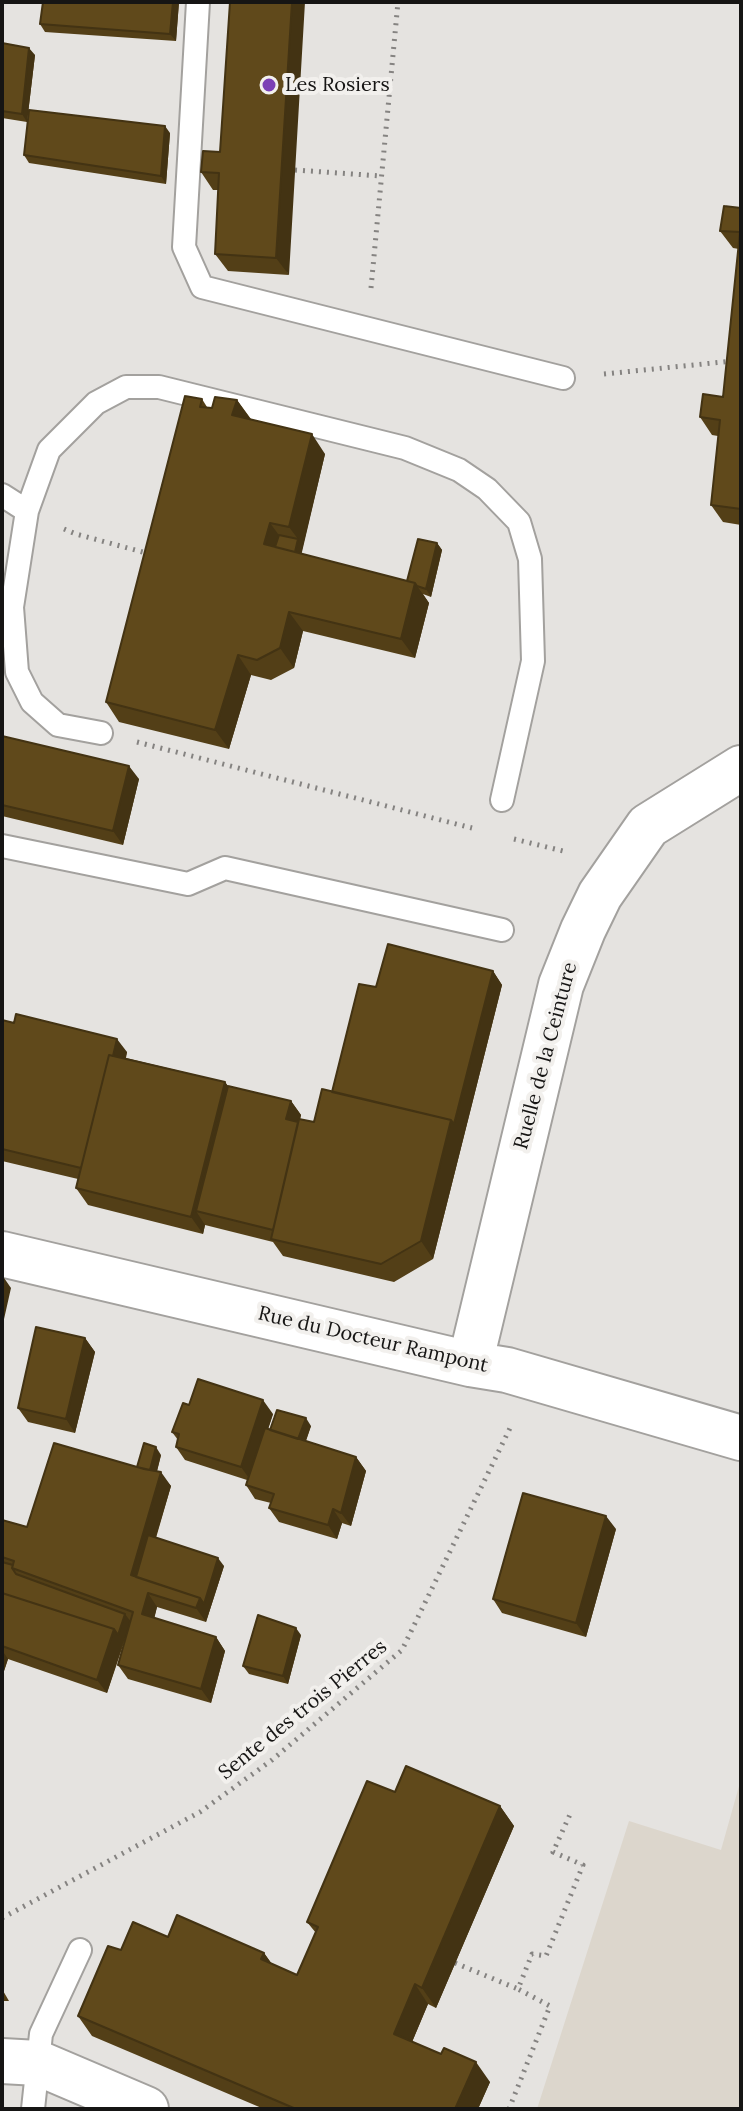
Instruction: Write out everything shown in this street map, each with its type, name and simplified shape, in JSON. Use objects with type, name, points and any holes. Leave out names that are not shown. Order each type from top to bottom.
[{"type":"street","name":"Ruelle de la Ceinture","points":[[470,1364],[561,985],[600,895],[648,826],[741,768]]},
{"type":"street","name":"Rue du Docteur Rampont","points":[[2,1254],[470,1364],[507,1370],[741,1438]]},
{"type":"street","points":[[20,2062],[146,2109]]},
{"type":"lane","points":[[198,2],[184,247],[202,287],[563,378]]},
{"type":"lane","points":[[101,733],[58,725],[32,702],[17,672],[12,607],[27,511],[49,450],[96,403],[126,387],[159,387],[405,448],[459,470],[487,489],[519,522],[530,559],[533,661],[502,800]]},
{"type":"lane","points":[[2,495],[27,511]]},
{"type":"lane","points":[[2,846],[188,884],[225,868],[502,930]]},
{"type":"lane","points":[[33,2109],[20,2062],[41,2034],[80,1950]]},
{"type":"path","points":[[367,329],[398,2]]},
{"type":"path","points":[[295,170],[381,176]]},
{"type":"path","points":[[563,378],[741,360]]},
{"type":"path","points":[[27,511],[76,534],[162,558]]},
{"type":"path","points":[[181,754],[619,867]]},
{"type":"path","points":[[494,834],[502,800]]},
{"type":"path","name":"Sente des trois Pierres","points":[[2,1918],[200,1812],[272,1760],[402,1650],[534,1379]]},
{"type":"path","points":[[518,1989],[532,1954],[546,1956],[583,1865],[553,1852],[572,1810]]},
{"type":"path","points":[[455,1963],[550,2006],[509,2109]]},
{"type":"shaded area","points":[[741,1779],[741,2109],[537,2109],[629,1821],[721,1850]]},
{"type":"building","points":[[43,2],[173,2],[170,34],[40,24]]},
{"type":"building","name":"Les Rosiers","points":[[230,2],[292,2],[276,258],[215,254],[219,173],[201,172],[203,151],[220,152]]},
{"type":"building","points":[[2,43],[29,48],[22,114],[2,111]]},
{"type":"building","points":[[29,110],[165,126],[161,176],[24,155]]},
{"type":"building","points":[[724,206],[741,208],[741,509],[711,505],[720,420],[700,417],[703,394],[723,397],[740,232],[720,231]]},
{"type":"building","points":[[185,396],[202,399],[200,407],[212,408],[215,397],[237,400],[232,415],[312,434],[289,527],[270,523],[264,544],[415,583],[401,639],[289,612],[280,648],[257,660],[238,655],[215,730],[106,702]]},
{"type":"building","points":[[279,535],[298,539],[295,552],[275,547]]},
{"type":"building","points":[[418,539],[437,543],[426,589],[407,581]]},
{"type":"building","points":[[2,736],[129,766],[113,831],[2,805]]},
{"type":"building","points":[[388,944],[493,971],[454,1124],[451,1120],[332,1092],[359,984],[376,987]]},
{"type":"building","points":[[16,1014],[117,1039],[113,1056],[109,1055],[81,1168],[2,1149],[2,1020],[14,1023]]},
{"type":"building","points":[[109,1055],[225,1082],[191,1217],[76,1188]]},
{"type":"building","points":[[228,1086],[291,1101],[286,1119],[298,1122],[273,1230],[196,1211]]},
{"type":"building","points":[[322,1089],[451,1120],[421,1241],[381,1264],[271,1239],[299,1119],[314,1122]]},
{"type":"building","points":[[36,1327],[85,1338],[66,1419],[18,1408]]},
{"type":"building","points":[[198,1379],[263,1400],[241,1467],[176,1447],[179,1434],[172,1432],[183,1403],[189,1405]]},
{"type":"building","points":[[277,1410],[306,1418],[298,1439],[270,1430]]},
{"type":"building","points":[[265,1428],[356,1457],[341,1513],[333,1509],[328,1525],[269,1508],[274,1494],[246,1485]]},
{"type":"building","points":[[54,1443],[161,1472],[131,1575],[200,1598],[196,1608],[148,1593],[142,1614],[216,1637],[201,1689],[118,1665],[133,1612],[12,1568],[14,1561],[2,1557],[2,1520],[27,1527]]},
{"type":"building","points":[[144,1443],[156,1447],[150,1470],[137,1467]]},
{"type":"building","points":[[523,1493],[606,1516],[576,1623],[493,1599]]},
{"type":"building","points":[[148,1535],[218,1558],[204,1604],[200,1598],[136,1577]]},
{"type":"building","points":[[2,1562],[13,1565],[16,1574],[125,1614],[118,1635],[114,1629],[2,1593]]},
{"type":"building","points":[[2,1593],[114,1629],[97,1680],[2,1646]]},
{"type":"building","points":[[258,1615],[296,1628],[283,1676],[243,1666]]},
{"type":"building","points":[[406,1766],[500,1806],[422,1988],[415,1984],[394,2034],[441,2054],[444,2048],[476,2062],[455,2109],[296,2109],[78,2016],[108,1946],[121,1950],[133,1922],[168,1937],[177,1915],[264,1953],[261,1959],[297,1975],[318,1927],[307,1922],[367,1781],[395,1792]]},
{"type":"place","name":"Les Rosiers","points":[[269,85]]}]
